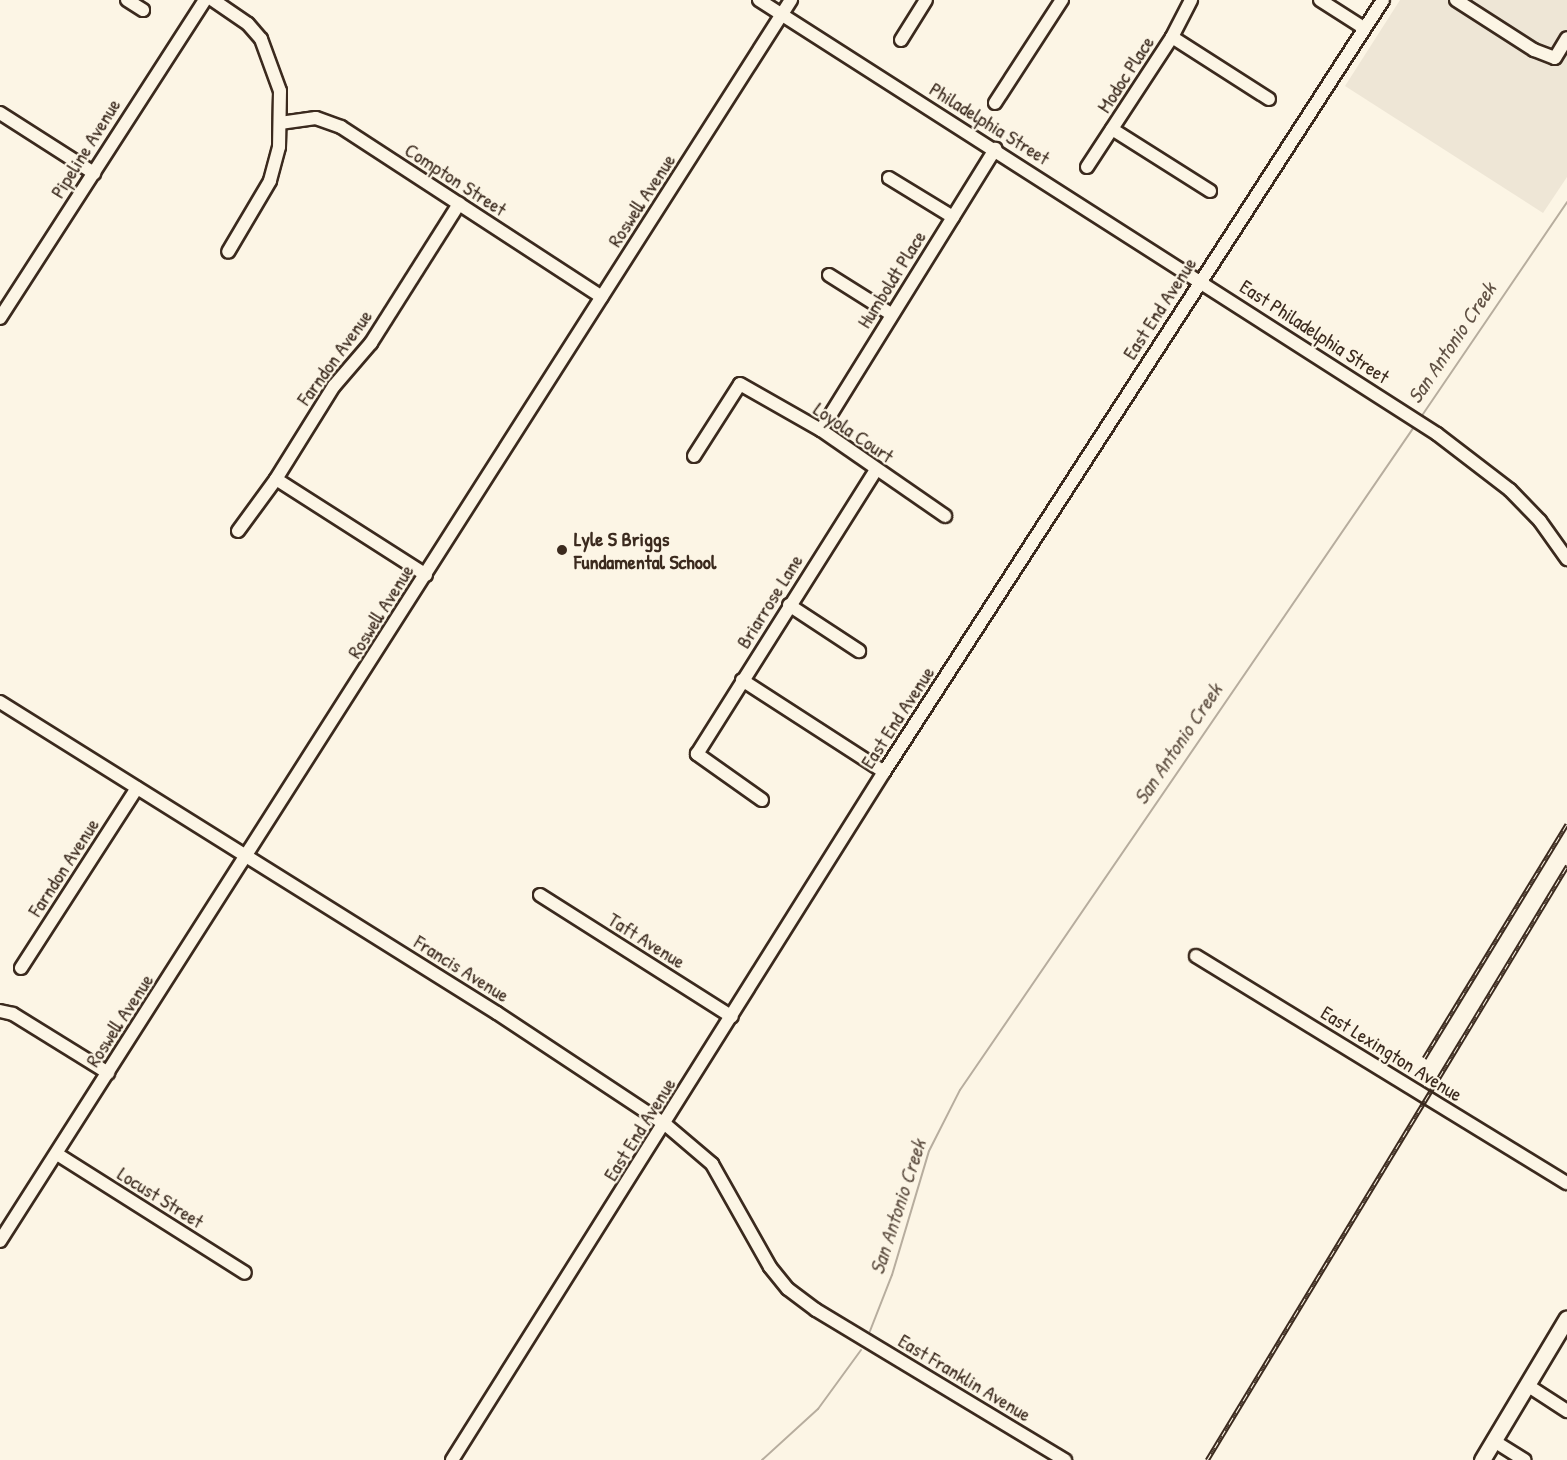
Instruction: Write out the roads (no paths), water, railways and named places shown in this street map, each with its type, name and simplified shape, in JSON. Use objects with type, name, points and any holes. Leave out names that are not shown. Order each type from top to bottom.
[{"type":"main road","points":[[1482,1460],[1567,1318]]},
{"type":"street","points":[[127,0],[143,10]]},
{"type":"street","name":"Pipeline Avenue","points":[[0,318],[205,0]]},
{"type":"street","points":[[213,0],[248,24],[261,39],[280,91],[280,123],[270,181],[228,252]]},
{"type":"street","name":"Philadelphia Street","points":[[759,0],[1200,280]]},
{"type":"street","name":"Roswell Avenue","points":[[0,1241],[247,857],[791,0]]},
{"type":"street","points":[[901,40],[926,0]]},
{"type":"street","points":[[995,103],[1062,0]]},
{"type":"street","name":"Modoc Place","points":[[1087,167],[1172,37],[1191,0]]},
{"type":"street","points":[[1320,0],[1364,28]]},
{"type":"street","name":"East End Avenue","points":[[452,1460],[665,1125],[884,772],[1383,0]]},
{"type":"street","points":[[1456,0],[1534,50],[1554,58],[1567,38]]},
{"type":"street","points":[[1172,37],[1269,99]]},
{"type":"street","points":[[0,113],[94,172]]},
{"type":"street","name":"Compton Street","points":[[280,123],[316,118],[341,127],[602,297]]},
{"type":"street","points":[[1112,129],[1210,191]]},
{"type":"street","name":"Humboldt Place","points":[[821,430],[995,149]]},
{"type":"street","points":[[890,178],[953,217]]},
{"type":"street","name":"Farndon Avenue","points":[[238,531],[276,479],[333,386],[370,343],[459,204]]},
{"type":"street","points":[[829,275],[891,314]]},
{"type":"street","name":"East Philadelphia Street","points":[[1200,280],[1479,464],[1540,521],[1567,559]]},
{"type":"street","name":"Loyola Court","points":[[693,456],[740,384],[821,430],[945,516]]},
{"type":"street","name":"Briarrose Lane","points":[[762,800],[697,754],[876,470]]},
{"type":"street","points":[[276,479],[426,574]]},
{"type":"street","points":[[789,605],[860,651]]},
{"type":"street","points":[[742,680],[884,772]]},
{"type":"street","name":"Francis Avenue","points":[[0,702],[490,1009],[665,1125],[712,1164],[770,1267],[788,1289],[845,1328]]},
{"type":"street","name":"Farndon Avenue","points":[[21,968],[136,788]]},
{"type":"street","name":"Taft Avenue","points":[[540,895],[732,1017]]},
{"type":"street","name":"East Lexington Avenue","points":[[1196,956],[1567,1183]]},
{"type":"street","points":[[0,1011],[13,1014],[108,1073]]},
{"type":"street","name":"Locust Street","points":[[57,1154],[245,1273]]},
{"type":"street","name":"East Franklin Avenue","points":[[845,1328],[1065,1460]]},
{"type":"street","points":[[1527,1384],[1567,1410]]},
{"type":"street","points":[[1494,1441],[1526,1460]]},
{"type":"waterway","name":"San Antonio Creek","points":[[1421,417],[1567,202]]},
{"type":"waterway","name":"San Antonio Creek","points":[[870,1331],[892,1275],[929,1151],[960,1090],[1416,424]]},
{"type":"waterway","name":"San Antonio Creek","points":[[762,1460],[818,1409],[861,1350]]},
{"type":"railway","points":[[1424,1058],[1567,824]]},
{"type":"railway","points":[[1207,1460],[1567,866]]},
{"type":"place","name":"Lyle S Briggs Fundamental School","points":[[562,550]]}]
